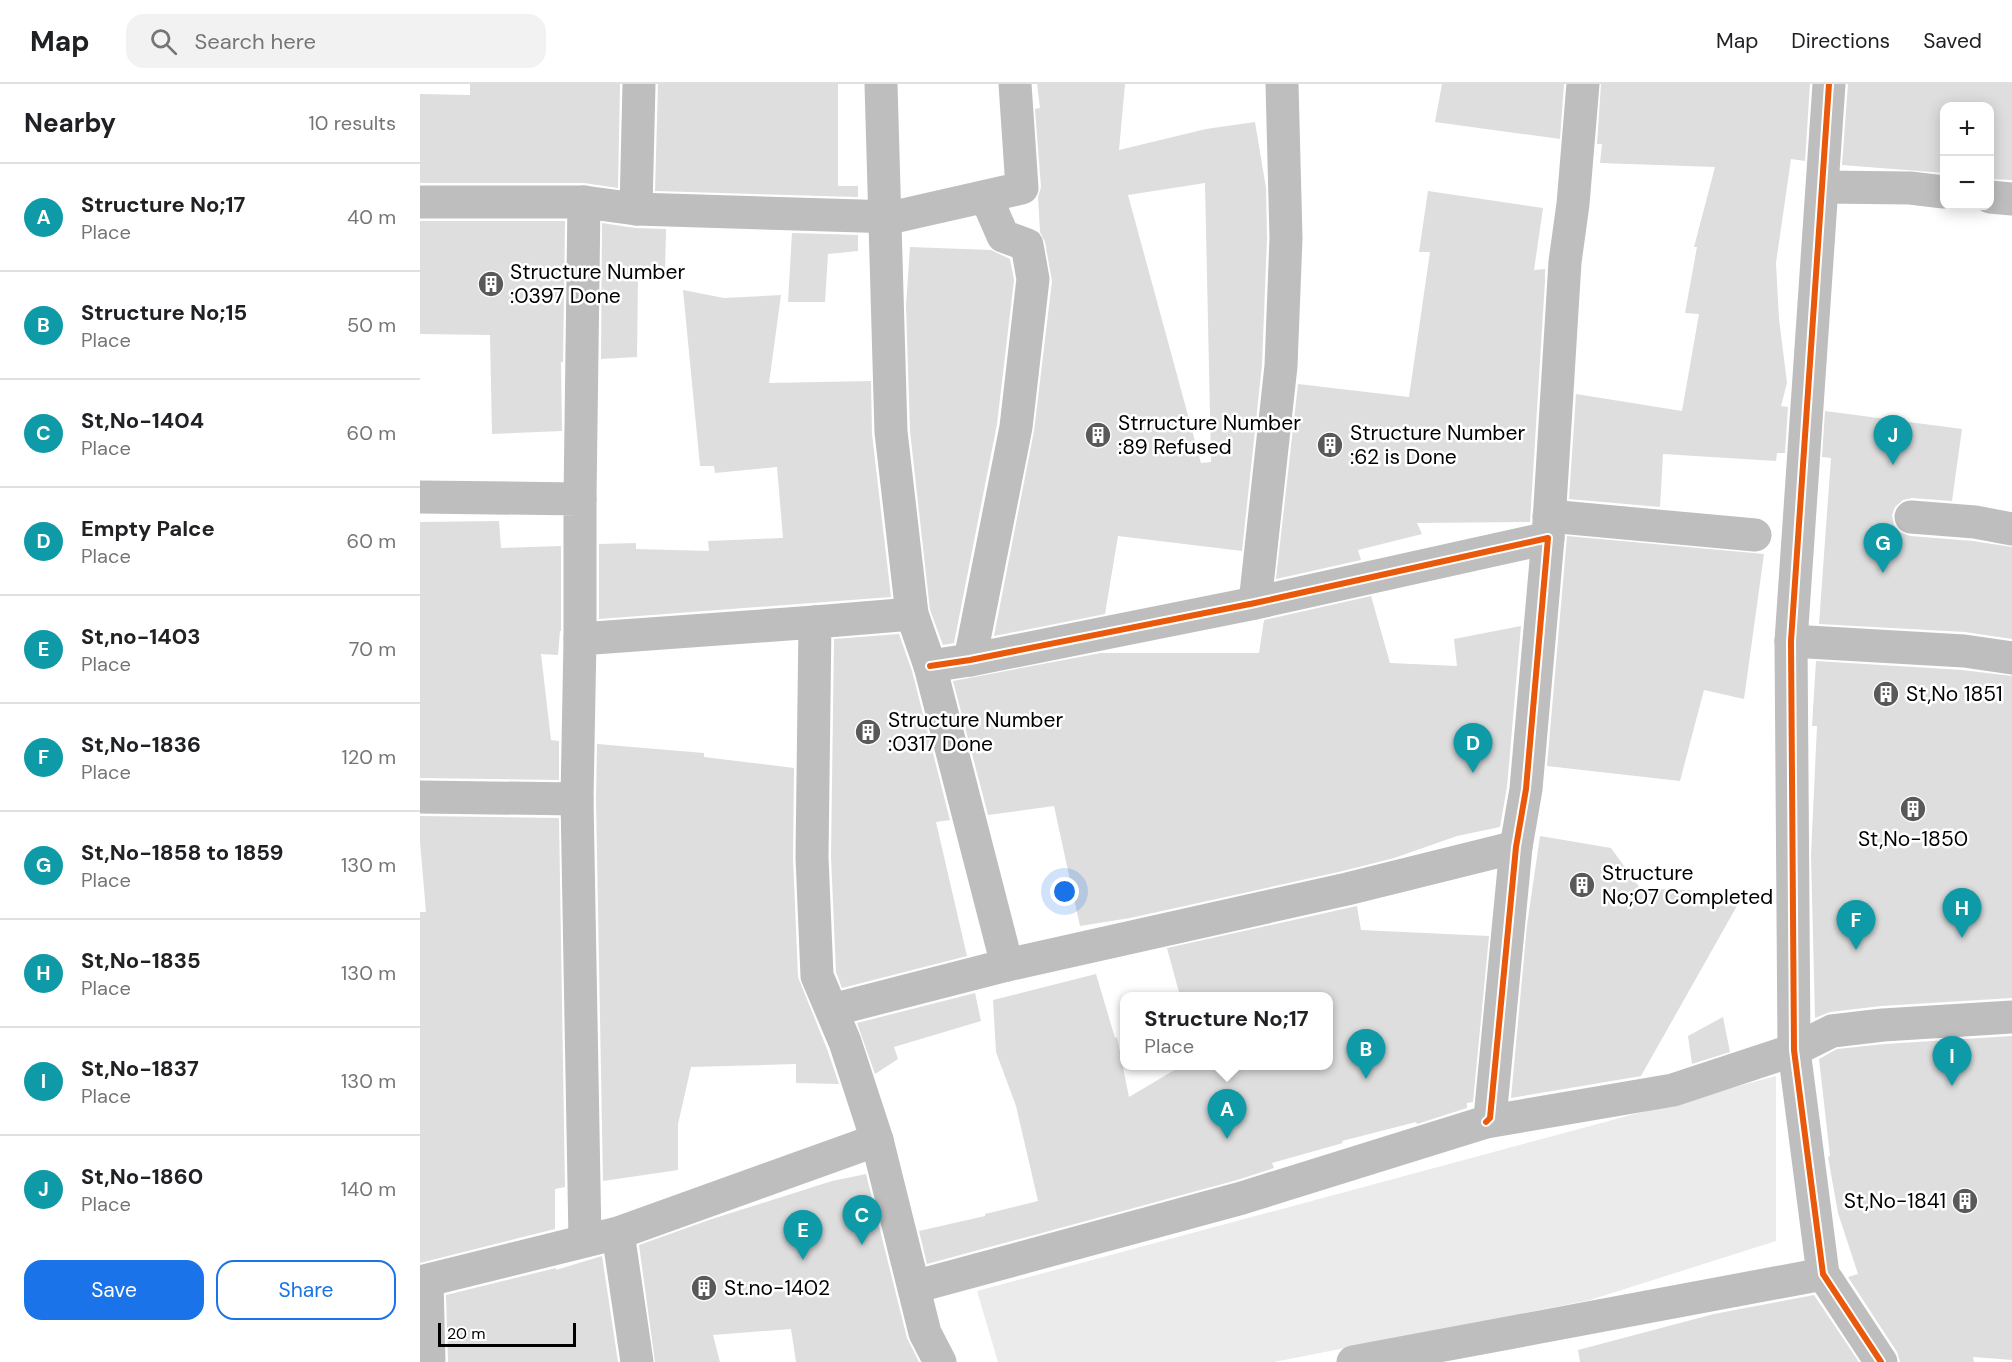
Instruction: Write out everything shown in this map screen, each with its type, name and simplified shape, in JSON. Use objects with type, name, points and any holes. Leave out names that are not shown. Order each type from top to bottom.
[{"type":"street","points":[[636,209],[639,84]]},
{"type":"street","points":[[882,84],[891,432],[912,614],[930,666],[1007,964]]},
{"type":"street","points":[[420,202],[584,202],[636,209],[894,217],[1022,188],[1015,84]]},
{"type":"street","points":[[1255,603],[1281,366],[1286,238],[1282,84]]},
{"type":"street","points":[[1486,1122],[1490,1118],[1516,847],[1526,789],[1548,527],[1565,262],[1573,204],[1583,84]]},
{"type":"street","points":[[1829,84],[1791,642],[1794,1050],[1823,1274],[1881,1362]]},
{"type":"street","points":[[1823,187],[1910,188],[1940,192]]},
{"type":"street","points":[[970,660],[1016,427],[1033,279],[1027,245],[1003,236],[986,197]]},
{"type":"street","points":[[1994,197],[2012,199]]},
{"type":"street","points":[[584,202],[577,800],[585,1240]]},
{"type":"street","points":[[420,497],[580,499]]},
{"type":"street","points":[[1911,517],[1975,522],[2012,529]]},
{"type":"street","points":[[930,666],[1255,603],[1548,527],[1755,535]]},
{"type":"street","points":[[580,639],[912,614]]},
{"type":"street","points":[[815,622],[812,857],[817,976],[845,1042],[877,1140],[925,1333],[940,1362]]},
{"type":"street","points":[[1791,642],[1964,651],[2012,658]]},
{"type":"street","points":[[420,797],[577,800]]},
{"type":"street","points":[[832,1010],[1007,964],[1347,889],[1516,847]]},
{"type":"street","points":[[914,1287],[1242,1198],[1486,1122],[1673,1090],[1794,1050],[1832,1031],[1883,1025],[2012,1017]]},
{"type":"street","points":[[429,1362],[423,1282],[618,1233],[877,1140]]},
{"type":"street","points":[[618,1233],[637,1362]]},
{"type":"street","points":[[1353,1362],[1823,1274]]},
{"type":"shaded area","points":[[1776,1076],[1776,1241],[1590,1300],[1274,1362],[998,1362],[977,1291]]},
{"type":"building","points":[[470,84],[620,84],[618,188],[584,183],[420,183],[420,94],[470,95]]},
{"type":"building","points":[[658,84],[838,84],[838,186],[858,186],[858,197],[655,191]]},
{"type":"building","points":[[1037,84],[1125,84],[1119,150],[1206,129],[1255,122],[1266,188],[1267,238],[1262,365],[1242,551],[1118,536],[1105,614],[994,636],[1034,431],[1052,281],[1045,242],[1040,232],[1038,197],[1041,187],[1035,109],[1040,108]],"holes":[[[1205,183],[1211,462],[1201,463],[1128,195]]]},
{"type":"building","points":[[1442,84],[1564,84],[1560,139],[1435,122]]},
{"type":"building","points":[[1601,84],[1810,84],[1805,161],[1791,159],[1776,263],[1779,319],[1787,383],[1781,406],[1788,407],[1785,453],[1777,453],[1776,461],[1663,454],[1660,507],[1569,499],[1576,394],[1682,411],[1699,314],[1685,313],[1697,247],[1694,247],[1715,167],[1600,163],[1602,144],[1597,144]]},
{"type":"building","points":[[1848,84],[2012,84],[2012,180],[1994,179],[1994,102],[1940,102],[1940,173],[1842,165]]},
{"type":"building","points":[[1428,191],[1543,208],[1534,270],[1545,269],[1545,281],[1530,522],[1417,523],[1422,534],[1358,550],[1361,560],[1276,579],[1298,384],[1409,397],[1430,252],[1419,252]]},
{"type":"building","points":[[420,221],[565,221],[563,362],[561,362],[562,431],[492,434],[490,335],[420,334]]},
{"type":"building","points":[[602,223],[635,228],[666,229],[665,274],[638,276],[637,357],[601,359]]},
{"type":"building","points":[[792,233],[858,235],[858,251],[828,254],[825,302],[788,302]]},
{"type":"building","points":[[910,247],[991,250],[1010,259],[1014,280],[997,424],[954,643],[943,645],[930,610],[910,431],[906,306]]},
{"type":"building","points":[[683,290],[724,298],[781,295],[769,383],[871,381],[872,434],[891,597],[599,619],[599,544],[636,543],[636,549],[709,551],[708,541],[783,538],[777,467],[715,473],[714,466],[700,466]]},
{"type":"building","points":[[1825,411],[1962,429],[1952,501],[1912,498],[1903,500],[1895,507],[1892,515],[1894,525],[1900,532],[1910,536],[2012,547],[2012,639],[1965,632],[1819,624],[1831,458],[1822,457]]},
{"type":"building","points":[[499,521],[501,548],[561,546],[561,631],[558,655],[541,654],[551,740],[559,741],[559,780],[420,778],[420,522]]},
{"type":"building","points":[[1567,536],[1764,554],[1744,699],[1704,690],[1680,781],[1547,766]]},
{"type":"building","points":[[1371,596],[1390,663],[1457,666],[1454,639],[1521,626],[1507,787],[1500,827],[1457,836],[1394,858],[1343,871],[1130,918],[1080,926],[1054,806],[988,815],[953,681],[1101,653],[1259,653],[1264,620]]},
{"type":"building","points":[[899,634],[912,671],[950,820],[936,822],[967,956],[842,988],[836,972],[831,857],[834,639]]},
{"type":"building","points":[[1816,661],[1962,670],[2012,676],[2012,998],[1881,1006],[1830,1012],[1815,1018],[1811,855],[1817,726],[1812,726]]},
{"type":"building","points":[[597,744],[704,753],[704,757],[794,768],[793,858],[798,977],[839,1084],[796,1083],[796,1064],[691,1067],[678,1124],[678,1170],[603,1181],[596,799]]},
{"type":"building","points":[[420,816],[559,818],[565,1187],[555,1189],[555,1229],[420,1263],[420,912],[426,912]]},
{"type":"building","points":[[1540,836],[1611,848],[1640,888],[1707,891],[1742,897],[1641,1076],[1511,1098],[1527,925]]},
{"type":"building","points":[[1357,906],[1361,930],[1489,936],[1473,1102],[1467,1103],[1467,1108],[1417,1124],[1416,1122],[1342,1141],[1343,1143],[1272,1163],[1274,1168],[1237,1180],[927,1264],[919,1231],[1038,1201],[1016,1106],[996,1052],[993,1000],[1096,974],[1115,1038],[1117,1037],[1120,1070],[1124,1070],[1129,1097],[1175,1070],[1333,1070],[1333,992],[1179,992],[1167,948]]},
{"type":"building","points":[[975,993],[981,1021],[894,1047],[898,1059],[875,1074],[857,1023]]},
{"type":"building","points":[[1723,1017],[1730,1052],[1692,1064],[1688,1036]]},
{"type":"building","points":[[2012,1036],[2012,1360],[1973,1357],[1974,1362],[1900,1362],[1897,1352],[1848,1277],[1858,1274],[1838,1213],[1828,1157],[1830,1156],[1819,1059],[1837,1049]]},
{"type":"building","points":[[866,1174],[907,1338],[919,1362],[796,1362],[791,1329],[713,1335],[720,1362],[655,1362],[639,1245],[832,1181]]},
{"type":"building","points":[[602,1256],[618,1362],[448,1362],[446,1295],[556,1268],[556,1270]]},
{"type":"building","points":[[1814,1295],[1859,1362],[1580,1362],[1578,1350],[1714,1314]]},
{"type":"cycle path","points":[[1829,84],[1791,641],[1794,1050],[1823,1274],[1881,1362]]},
{"type":"cycle path","points":[[930,666],[1255,603],[1548,538],[1526,789],[1516,847],[1490,1118],[1486,1122]]},
{"type":"place","name":"Structure Number :0397 Done","points":[[491,284]]},
{"type":"place","name":"Strructure Number :89 Refused","points":[[1098,435]]},
{"type":"place","name":"Structure Number :62 is Done","points":[[1330,445]]},
{"type":"place","name":"St,No-1860","points":[[1893,465]]},
{"type":"place","name":"St,No-1858 to 1859","points":[[1883,573]]},
{"type":"place","name":"St,No 1851","points":[[1886,694]]},
{"type":"place","name":"Structure Number :0317 Done","points":[[868,732]]},
{"type":"place","name":"Empty Palce","points":[[1473,773]]},
{"type":"place","name":"St,No-1850","points":[[1913,809]]},
{"type":"place","name":"Structure No;07 Completed","points":[[1582,885]]},
{"type":"place","name":"St,No-1835","points":[[1962,938]]},
{"type":"place","name":"St,No-1836","points":[[1856,950]]},
{"type":"place","name":"Structure No;15","points":[[1366,1079]]},
{"type":"place","name":"St,No-1837","points":[[1952,1086]]},
{"type":"place","name":"Structure No;17","points":[[1227,1139]]},
{"type":"place","name":"St,No-1841","points":[[1965,1201]]},
{"type":"place","name":"St,No-1404","points":[[862,1245]]},
{"type":"place","name":"St,no-1403","points":[[803,1260]]},
{"type":"place","name":"St.no-1402","points":[[704,1288]]}]
